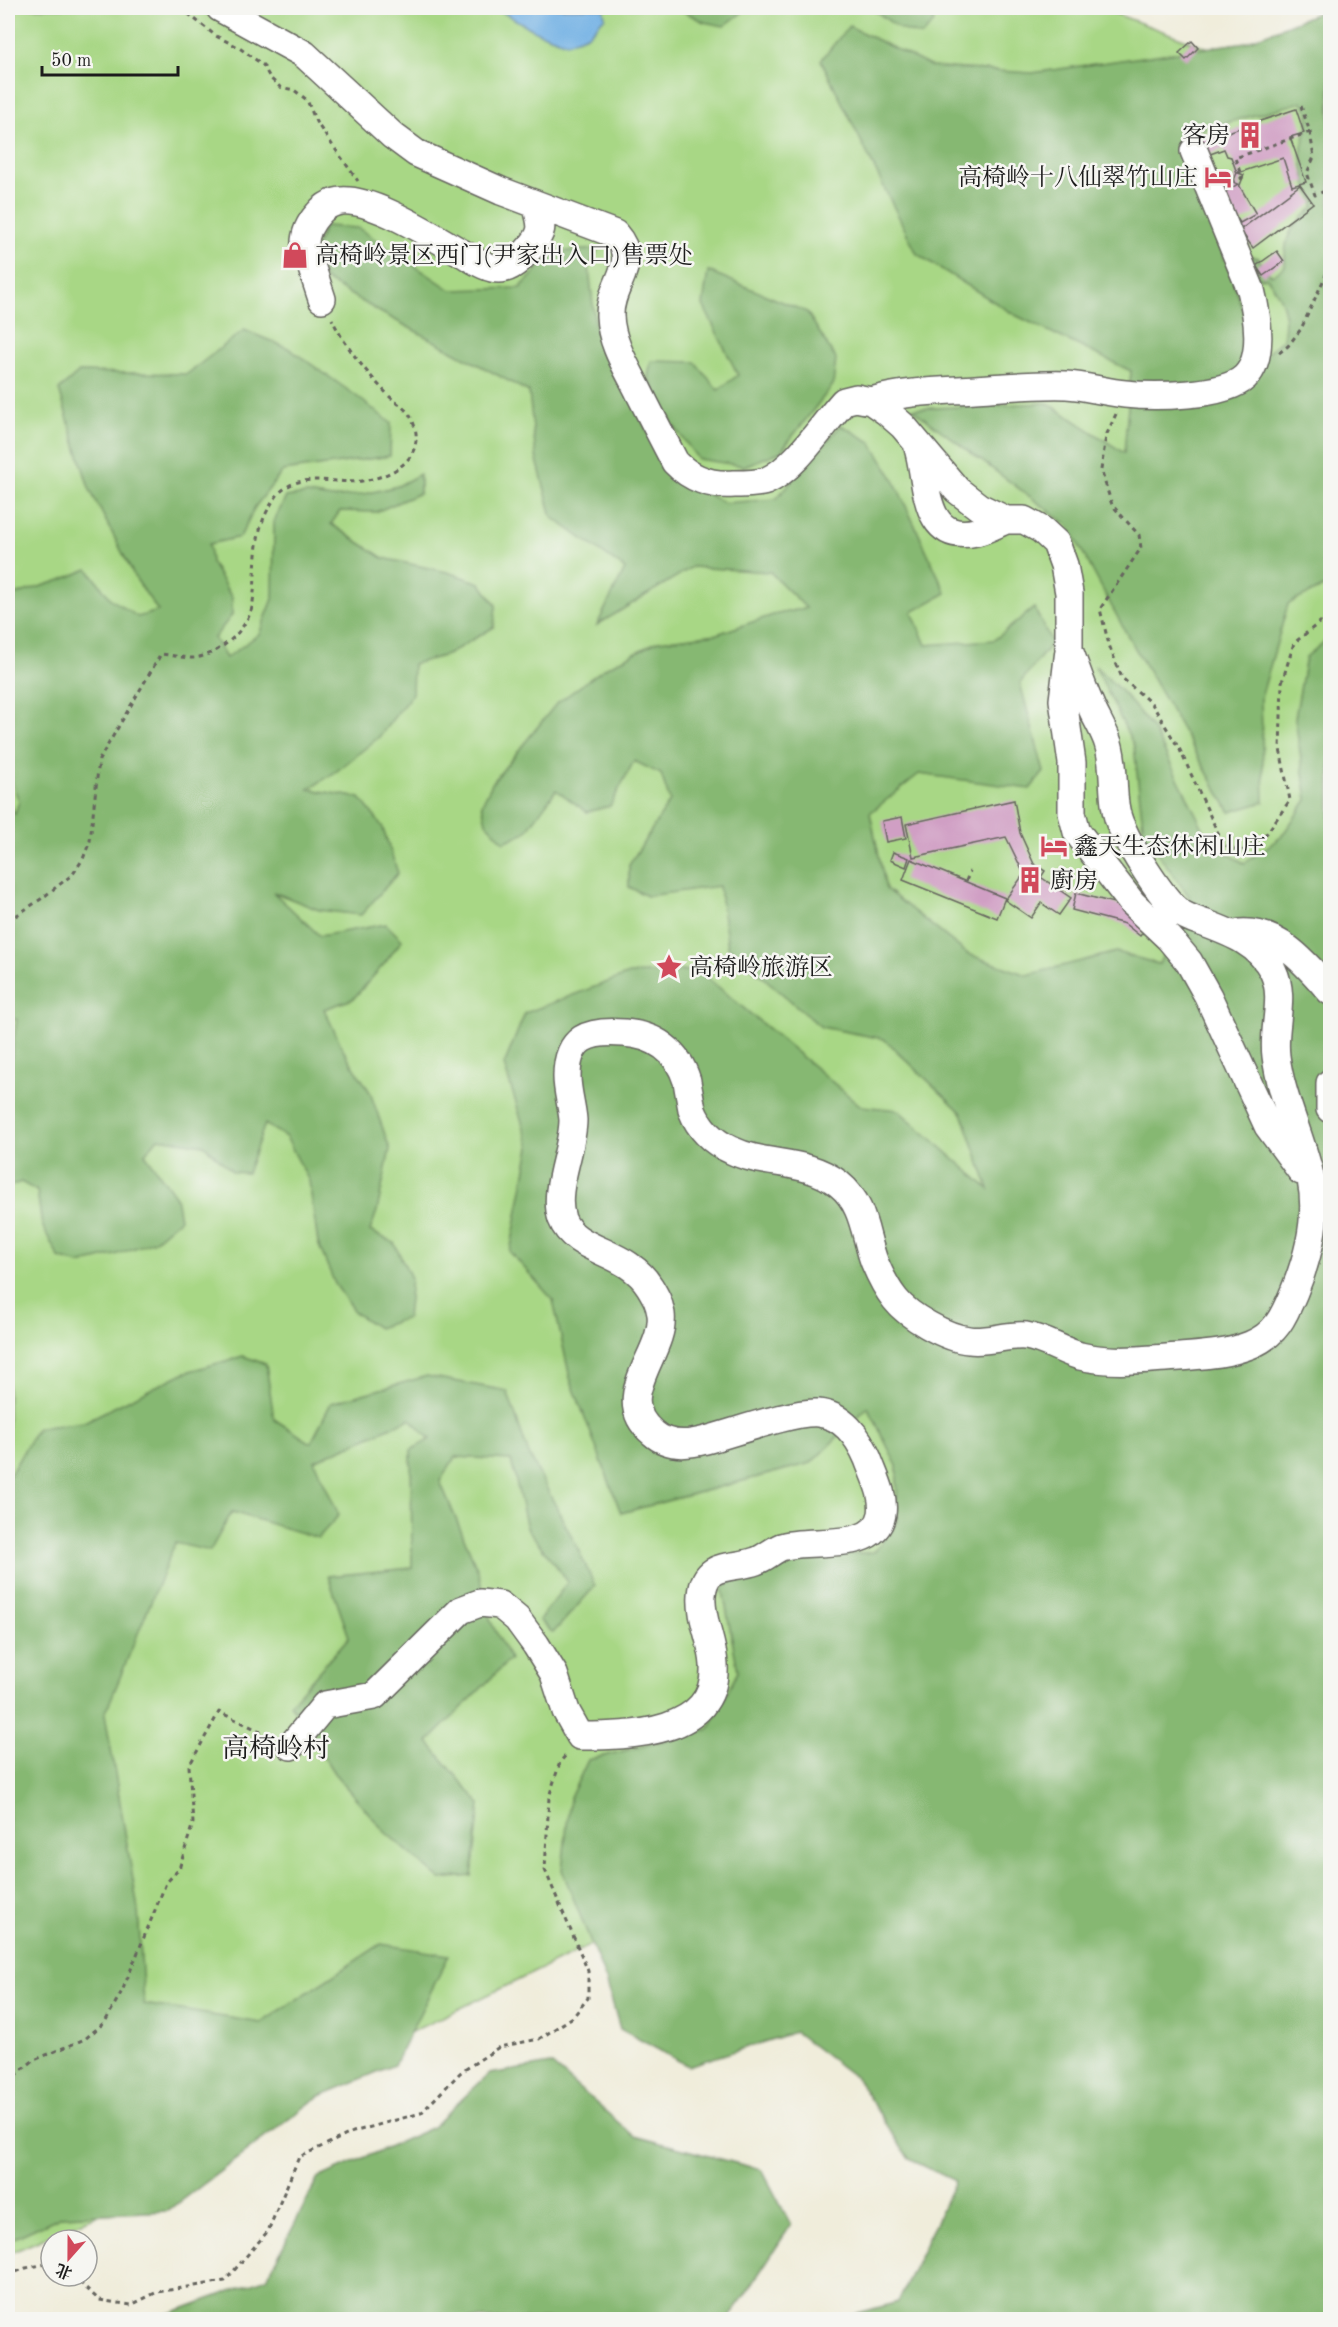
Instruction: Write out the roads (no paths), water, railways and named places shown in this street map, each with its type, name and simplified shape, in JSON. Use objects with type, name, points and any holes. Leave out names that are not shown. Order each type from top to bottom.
[{"type":"street","points":[[220,8],[303,54],[393,136],[416,153],[501,191],[615,234],[623,243],[627,255],[610,313],[612,330],[619,353],[670,453],[685,473],[703,481],[725,485],[764,482],[780,474],[792,464],[844,401],[856,398],[871,402],[895,419],[957,490],[979,507],[1006,520]]},
{"type":"street","points":[[871,402],[894,394],[1068,385],[1125,394],[1167,396],[1219,389],[1245,377],[1252,367],[1256,352],[1257,313],[1251,290],[1194,151]]},
{"type":"street","points":[[322,298],[305,248],[307,231],[321,210],[338,201],[375,208],[395,215],[481,263],[497,269],[507,268],[517,262],[541,234],[542,227],[536,204]]},
{"type":"street","points":[[916,442],[932,513],[942,526],[953,532],[966,534],[978,532],[1006,520],[1024,520],[1042,530],[1056,543],[1064,565],[1069,593],[1069,650],[1063,700],[1072,763],[1072,813],[1077,831],[1132,903],[1169,938],[1189,962],[1208,996],[1268,1126],[1313,1186]]},
{"type":"street","points":[[291,1746],[325,1705],[374,1696],[461,1610],[480,1603],[500,1605],[517,1619],[554,1674],[566,1711],[580,1736],[624,1736],[659,1730],[688,1718],[709,1697],[715,1668],[701,1599],[702,1584],[709,1574],[725,1566],[753,1563],[785,1545],[859,1539],[873,1531],[882,1520],[879,1486],[860,1440],[846,1426],[823,1412],[794,1416],[684,1446],[655,1436],[638,1414],[637,1386],[661,1328],[661,1312],[656,1298],[640,1272],[615,1255],[580,1241],[563,1223],[559,1196],[571,1146],[573,1119],[566,1072],[570,1052],[584,1037],[607,1032],[635,1033],[669,1047],[686,1076],[692,1110],[704,1132],[732,1151],[756,1158],[805,1166],[831,1178],[852,1195],[867,1229],[875,1263],[897,1302],[925,1325],[968,1341],[1025,1336],[1077,1355],[1128,1363],[1220,1355],[1260,1342],[1278,1327],[1302,1274],[1311,1232],[1313,1186],[1281,1082],[1274,1050],[1280,993],[1276,976],[1258,950],[1232,934],[1181,915],[1164,896],[1117,818],[1112,761],[1108,744],[1069,650]]},
{"type":"street","points":[[1232,934],[1252,932],[1269,937],[1290,950],[1309,966],[1330,991]]},
{"type":"street","points":[[1330,1083],[1330,1109]]},
{"type":"water","points":[[495,8],[603,8],[605,17],[589,34],[567,43],[537,32]]},
{"type":"place","name":"客房","points":[[1250,135]]},
{"type":"place","name":"高椅岭十八仙翠竹山庄","points":[[1218,177]]},
{"type":"place","name":"高椅岭景区西门(尹家出入口)售票处","points":[[295,255]]},
{"type":"place","name":"鑫天生态休闲山庄","points":[[1054,846]]},
{"type":"place","name":"廚房","points":[[1030,880]]},
{"type":"place","name":"高椅岭旅游区","points":[[669,967]]},
{"type":"district","name":"高椅岭村","points":[[276,1748]]}]
